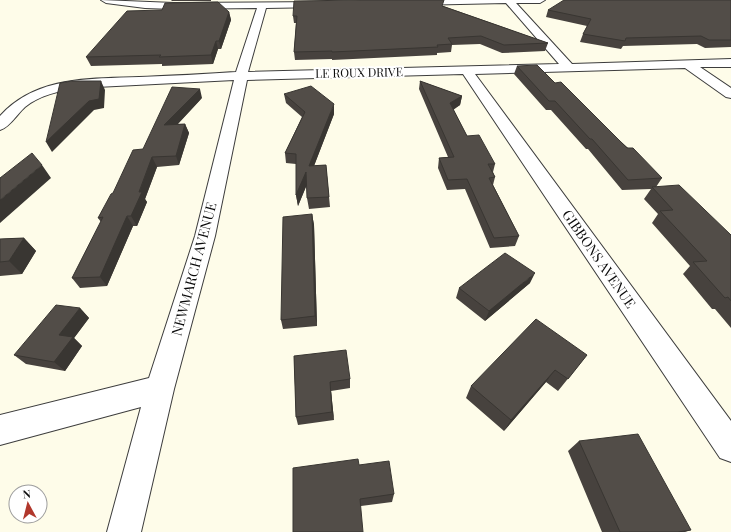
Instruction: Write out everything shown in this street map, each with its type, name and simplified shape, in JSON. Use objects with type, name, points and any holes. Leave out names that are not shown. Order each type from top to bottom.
[{"type":"street","points":[[106,0],[145,5],[174,6],[333,4]]},
{"type":"street","points":[[408,2],[540,0]]},
{"type":"street","points":[[509,1],[568,67]]},
{"type":"street","name":"NEWMARCH AVENUE","points":[[124,532],[160,389],[205,236],[241,76],[262,5]]},
{"type":"street","points":[[687,64],[731,94]]},
{"type":"street","name":"LE ROUX DRIVE","points":[[0,125],[22,102],[39,93],[77,84],[241,76],[731,64]]},
{"type":"street","name":"GIBBONS AVENUE","points":[[467,71],[731,447]]},
{"type":"street","points":[[0,430],[160,389]]},
{"type":"building","points":[[444,0],[442,6],[548,43],[504,45],[481,36],[448,38],[452,44],[437,45],[438,47],[332,52],[294,52],[297,16],[293,16],[294,1]]},
{"type":"building","points":[[564,0],[731,0],[731,40],[709,40],[701,36],[626,38],[625,41],[583,34],[591,19],[548,10]]},
{"type":"building","points":[[218,2],[229,12],[219,41],[216,41],[211,55],[86,57],[127,11],[162,10],[165,3]]},
{"type":"building","points":[[537,65],[555,83],[561,82],[627,148],[633,148],[662,178],[628,180],[592,139],[590,139],[555,101],[549,101],[517,66]]},
{"type":"building","points":[[72,81],[101,81],[99,99],[89,101],[46,142],[60,83]]},
{"type":"building","points":[[420,81],[462,96],[450,103],[467,136],[479,135],[495,164],[488,164],[495,177],[489,178],[519,236],[494,238],[467,179],[448,180],[439,158],[454,157]]},
{"type":"building","points":[[311,86],[334,104],[309,166],[326,165],[329,197],[307,198],[306,172],[296,195],[296,154],[285,153],[305,112],[284,94]]},
{"type":"building","points":[[172,87],[200,89],[164,125],[185,124],[176,156],[152,157],[139,192],[142,192],[131,216],[127,216],[100,277],[72,278],[103,217],[98,218],[111,194],[113,193],[133,150],[143,149]]},
{"type":"building","points":[[32,153],[42,165],[0,200],[0,178]]},
{"type":"building","points":[[679,185],[731,235],[731,301],[728,297],[725,298],[693,262],[707,261],[660,211],[673,210],[652,187]]},
{"type":"building","points":[[312,214],[315,316],[281,320],[283,217]]},
{"type":"building","points":[[24,238],[9,261],[0,262],[0,239]]},
{"type":"building","points":[[505,253],[535,273],[489,311],[459,288]]},
{"type":"building","points":[[56,305],[80,308],[59,335],[73,337],[54,362],[14,355]]},
{"type":"building","points":[[536,319],[587,355],[568,379],[555,370],[511,420],[471,386]]},
{"type":"building","points":[[346,350],[350,379],[330,382],[332,412],[296,417],[294,356]]},
{"type":"building","points":[[638,434],[691,530],[678,532],[620,532],[579,441]]},
{"type":"building","points":[[358,459],[359,465],[389,461],[394,494],[360,499],[363,532],[293,532],[293,468]]}]
